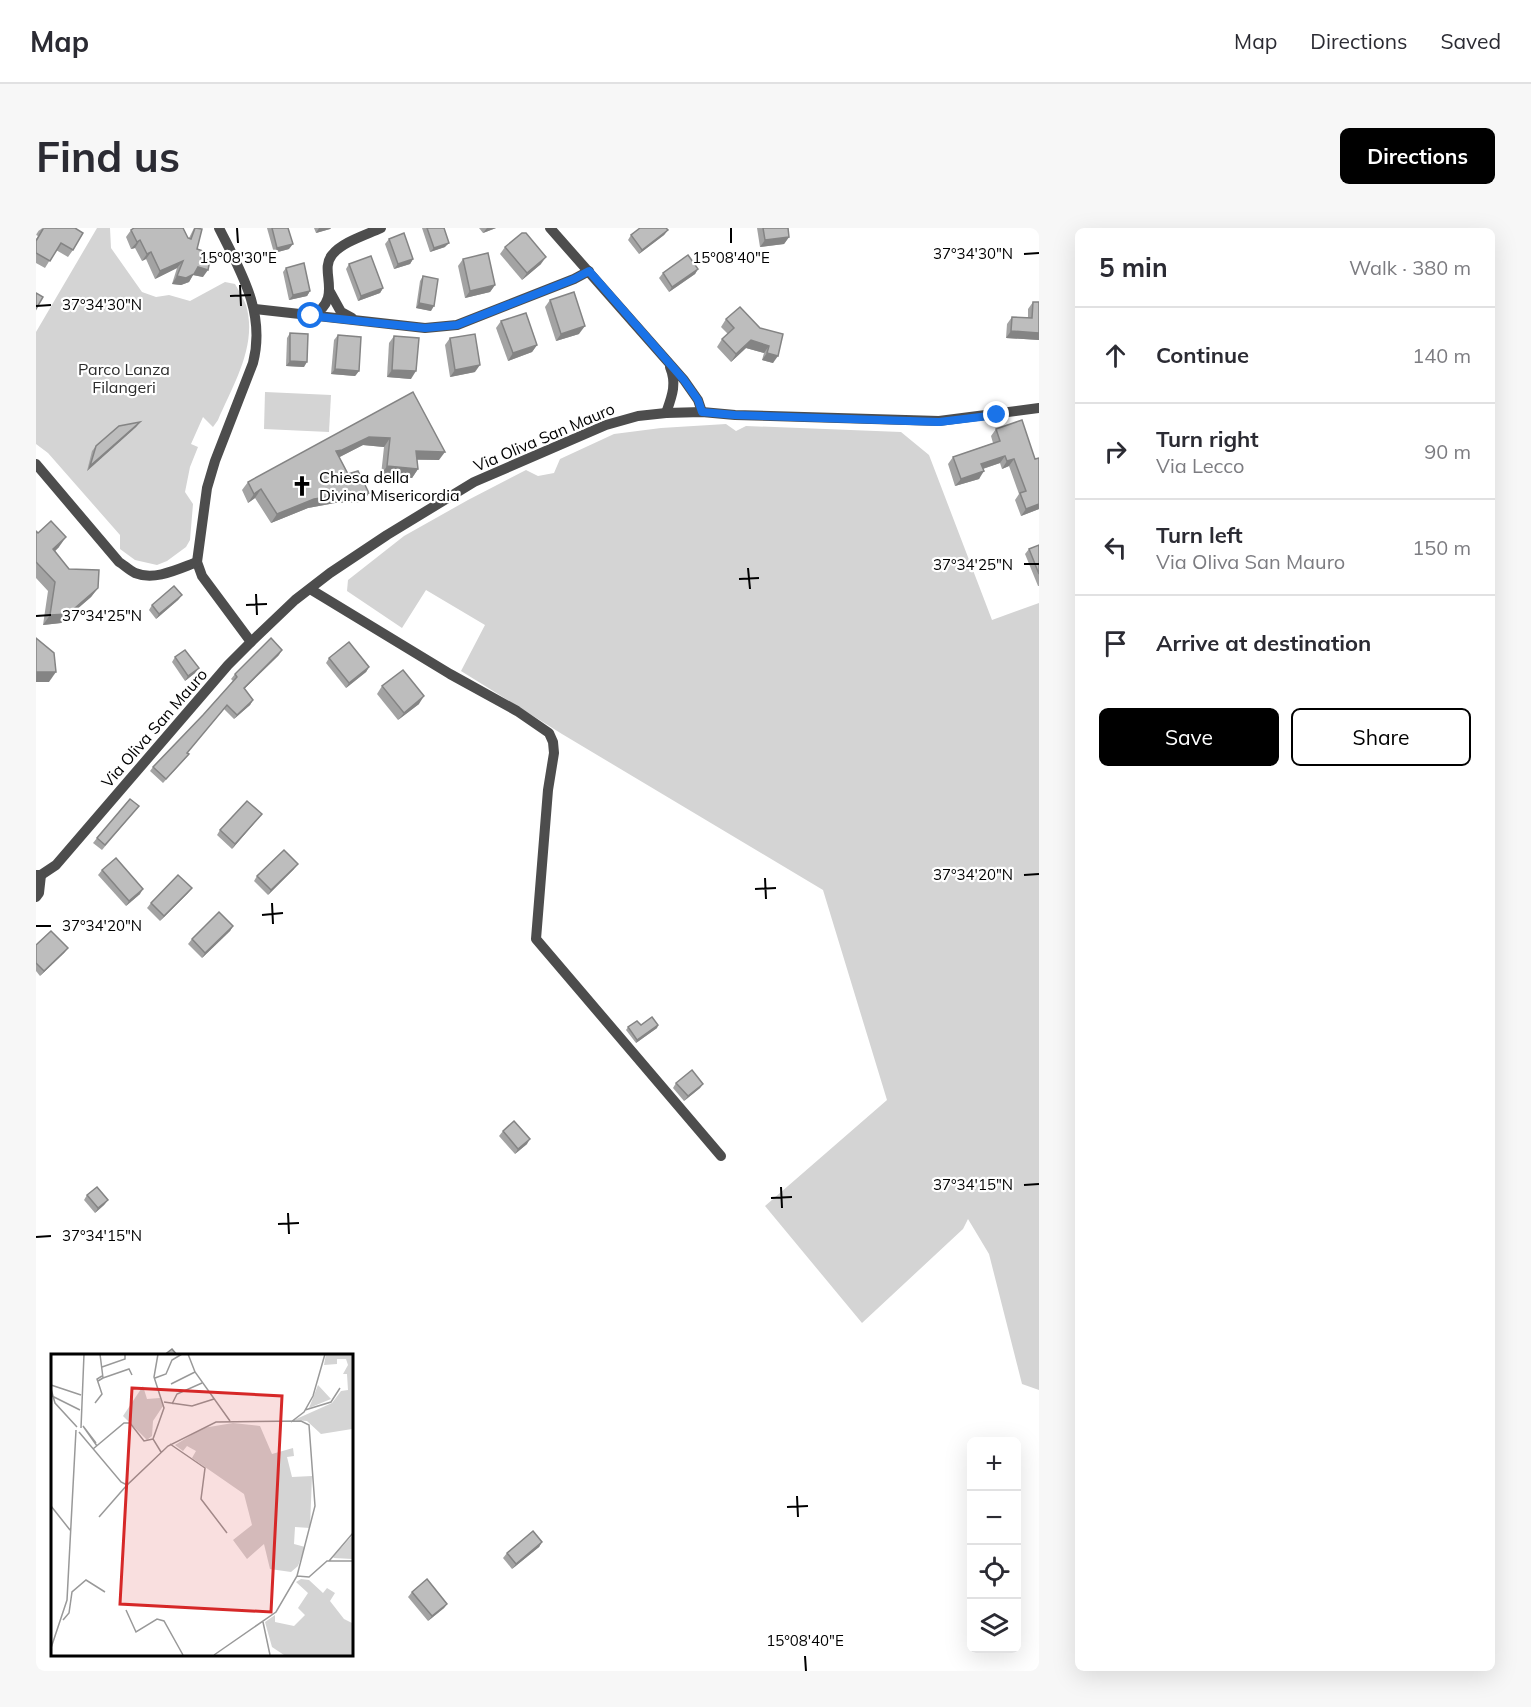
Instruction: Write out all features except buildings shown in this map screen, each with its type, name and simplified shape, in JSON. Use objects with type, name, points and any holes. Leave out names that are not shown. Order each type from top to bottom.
[{"type":"street","points":[[219,228],[249,288],[255,309],[257,347],[253,363],[215,460],[207,488],[197,562],[202,576],[250,642]]},
{"type":"street","points":[[358,321],[341,312],[330,292],[328,266],[332,255],[350,243],[381,228]]},
{"type":"street","points":[[550,228],[669,363],[698,400],[702,412]]},
{"type":"street","points":[[255,309],[425,328],[457,325],[589,271]]},
{"type":"street","points":[[311,316],[324,305],[330,292]]},
{"type":"street","points":[[666,413],[673,394],[675,379],[669,363]]},
{"type":"street","name":"Via Oliva San Mauro","points":[[39,875],[56,865],[220,674],[295,600],[387,535],[474,482],[606,425],[638,416],[702,412],[939,422],[1039,408]]},
{"type":"street","points":[[36,464],[118,562],[135,573],[153,576],[197,562]]},
{"type":"street","points":[[310,589],[450,674],[517,711],[549,733],[554,753],[548,790],[536,939],[721,1156]]},
{"type":"street","points":[[36,897],[39,893],[39,875]]},
{"type":"green space","name":"Parco Lanza Filangeri","points":[[97,228],[110,228],[111,248],[142,292],[156,297],[169,295],[190,301],[225,282],[235,284],[246,305],[249,320],[249,335],[242,364],[218,420],[213,427],[203,417],[191,444],[198,447],[190,467],[185,492],[193,504],[190,540],[186,547],[167,561],[157,565],[135,560],[120,549],[120,535],[48,453],[36,444],[36,332]]},
{"type":"green space","points":[[265,392],[331,395],[329,432],[264,429]]},
{"type":"green space","points":[[726,424],[736,431],[746,426],[901,432],[929,455],[992,620],[1039,603],[1039,1390],[1022,1384],[989,1254],[968,1219],[963,1229],[862,1323],[765,1206],[887,1100],[823,890],[461,671],[485,625],[426,590],[402,628],[347,591],[348,580],[404,536],[526,470],[538,476],[554,473],[560,459],[614,434]]},
{"type":"place","name":"Chiesa della Divina Misericordia","points":[[302,486]]},
{"type":"route","points":[[311,316],[425,328],[457,325],[589,271],[684,380],[698,400],[702,412],[939,422],[997,415]]}]
